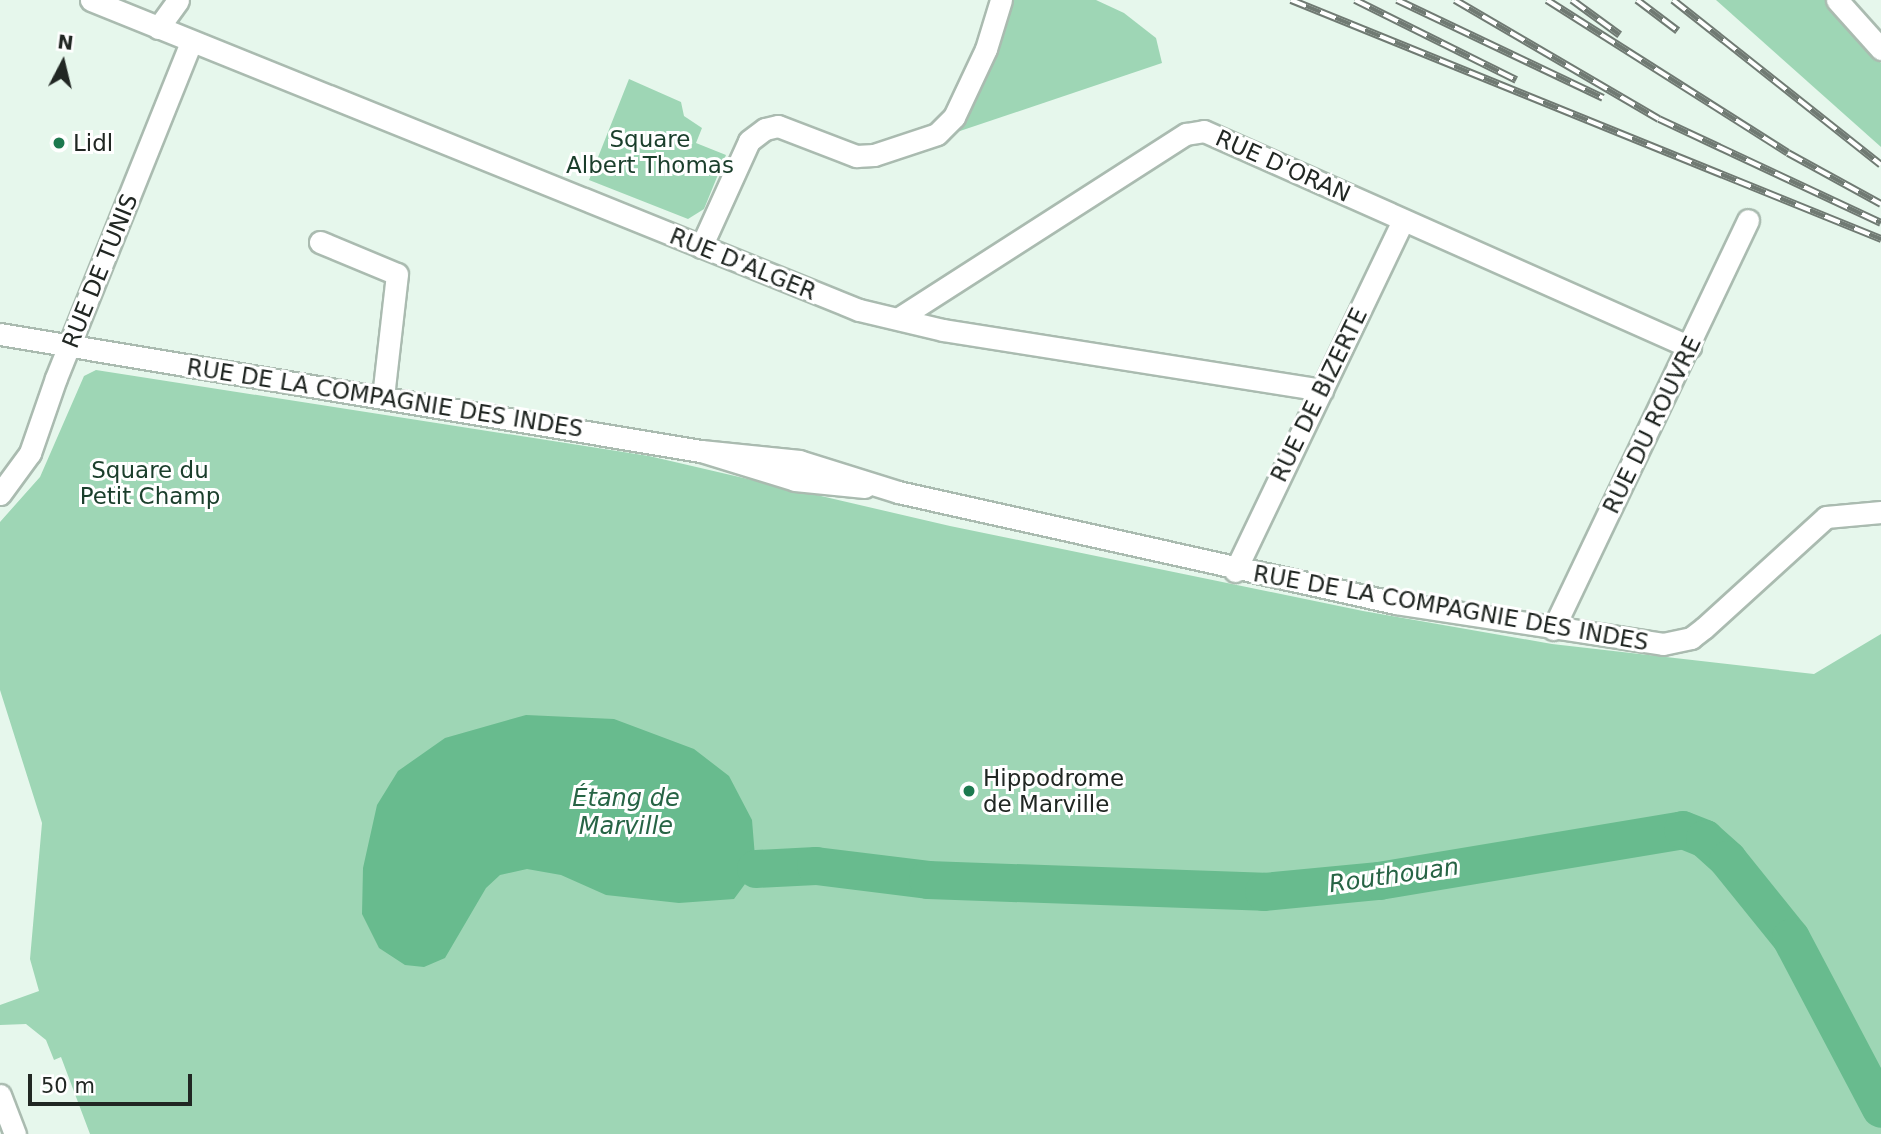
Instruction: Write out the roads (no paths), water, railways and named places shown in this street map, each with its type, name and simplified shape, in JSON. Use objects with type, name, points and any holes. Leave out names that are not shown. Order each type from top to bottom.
[{"type":"street","name":"RUE D'ALGER","points":[[91,0],[824,297],[943,330],[1322,390]]},
{"type":"street","points":[[159,28],[178,0]]},
{"type":"street","points":[[701,247],[749,141],[778,126],[856,156],[874,155],[937,134],[954,117],[986,49],[1001,0]]},
{"type":"street","points":[[1837,0],[1881,49]]},
{"type":"street","name":"RUE DE TUNIS","points":[[0,494],[30,453],[69,346],[191,42]]},
{"type":"street","name":"RUE D'ORAN","points":[[899,318],[1186,134],[1204,131],[1222,136],[1403,220],[1690,347]]},
{"type":"street","name":"RUE DE BIZERTE","points":[[1235,570],[1403,220]]},
{"type":"street","name":"RUE DU ROUVRE","points":[[1553,629],[1690,347],[1748,220]]},
{"type":"street","points":[[320,242],[397,274],[383,396]]},
{"type":"street","name":"RUE DE LA COMPAGNIE DES INDES","points":[[0,334],[701,451],[795,480],[898,492],[1235,570],[1553,629],[1662,644],[1691,638],[1826,517],[1881,512]]},
{"type":"street","points":[[0,1095],[15,1134]]},
{"type":"water","name":"Étang de Marville","points":[[526,715],[614,719],[694,749],[729,776],[752,820],[756,869],[734,899],[679,903],[606,895],[561,875],[527,869],[500,875],[486,888],[445,958],[424,967],[405,965],[379,948],[362,914],[363,868],[377,805],[398,771],[445,738]]},
{"type":"waterway","name":"Routhouan","points":[[756,869],[816,866],[928,880],[1264,892],[1379,881],[1683,830],[1705,839],[1728,860],[1791,938],[1881,1109]]},
{"type":"railway","points":[[1291,0],[1881,239]]},
{"type":"railway","points":[[1355,0],[1516,80]]},
{"type":"railway","points":[[1397,0],[1603,98]]},
{"type":"railway","points":[[1455,0],[1659,119],[1881,223]]},
{"type":"railway","points":[[1547,0],[1788,153],[1881,204]]},
{"type":"railway","points":[[1572,0],[1620,35]]},
{"type":"railway","points":[[1637,0],[1678,31]]},
{"type":"railway","points":[[1673,0],[1881,165]]},
{"type":"place","name":"Lidl","points":[[59,143]]},
{"type":"place","name":"Hippodrome de Marville","points":[[969,791]]},
{"type":"park label","name":"Square Albert Thomas","points":[[650,152]]},
{"type":"park label","name":"Square du Petit Champ","points":[[150,483]]}]
